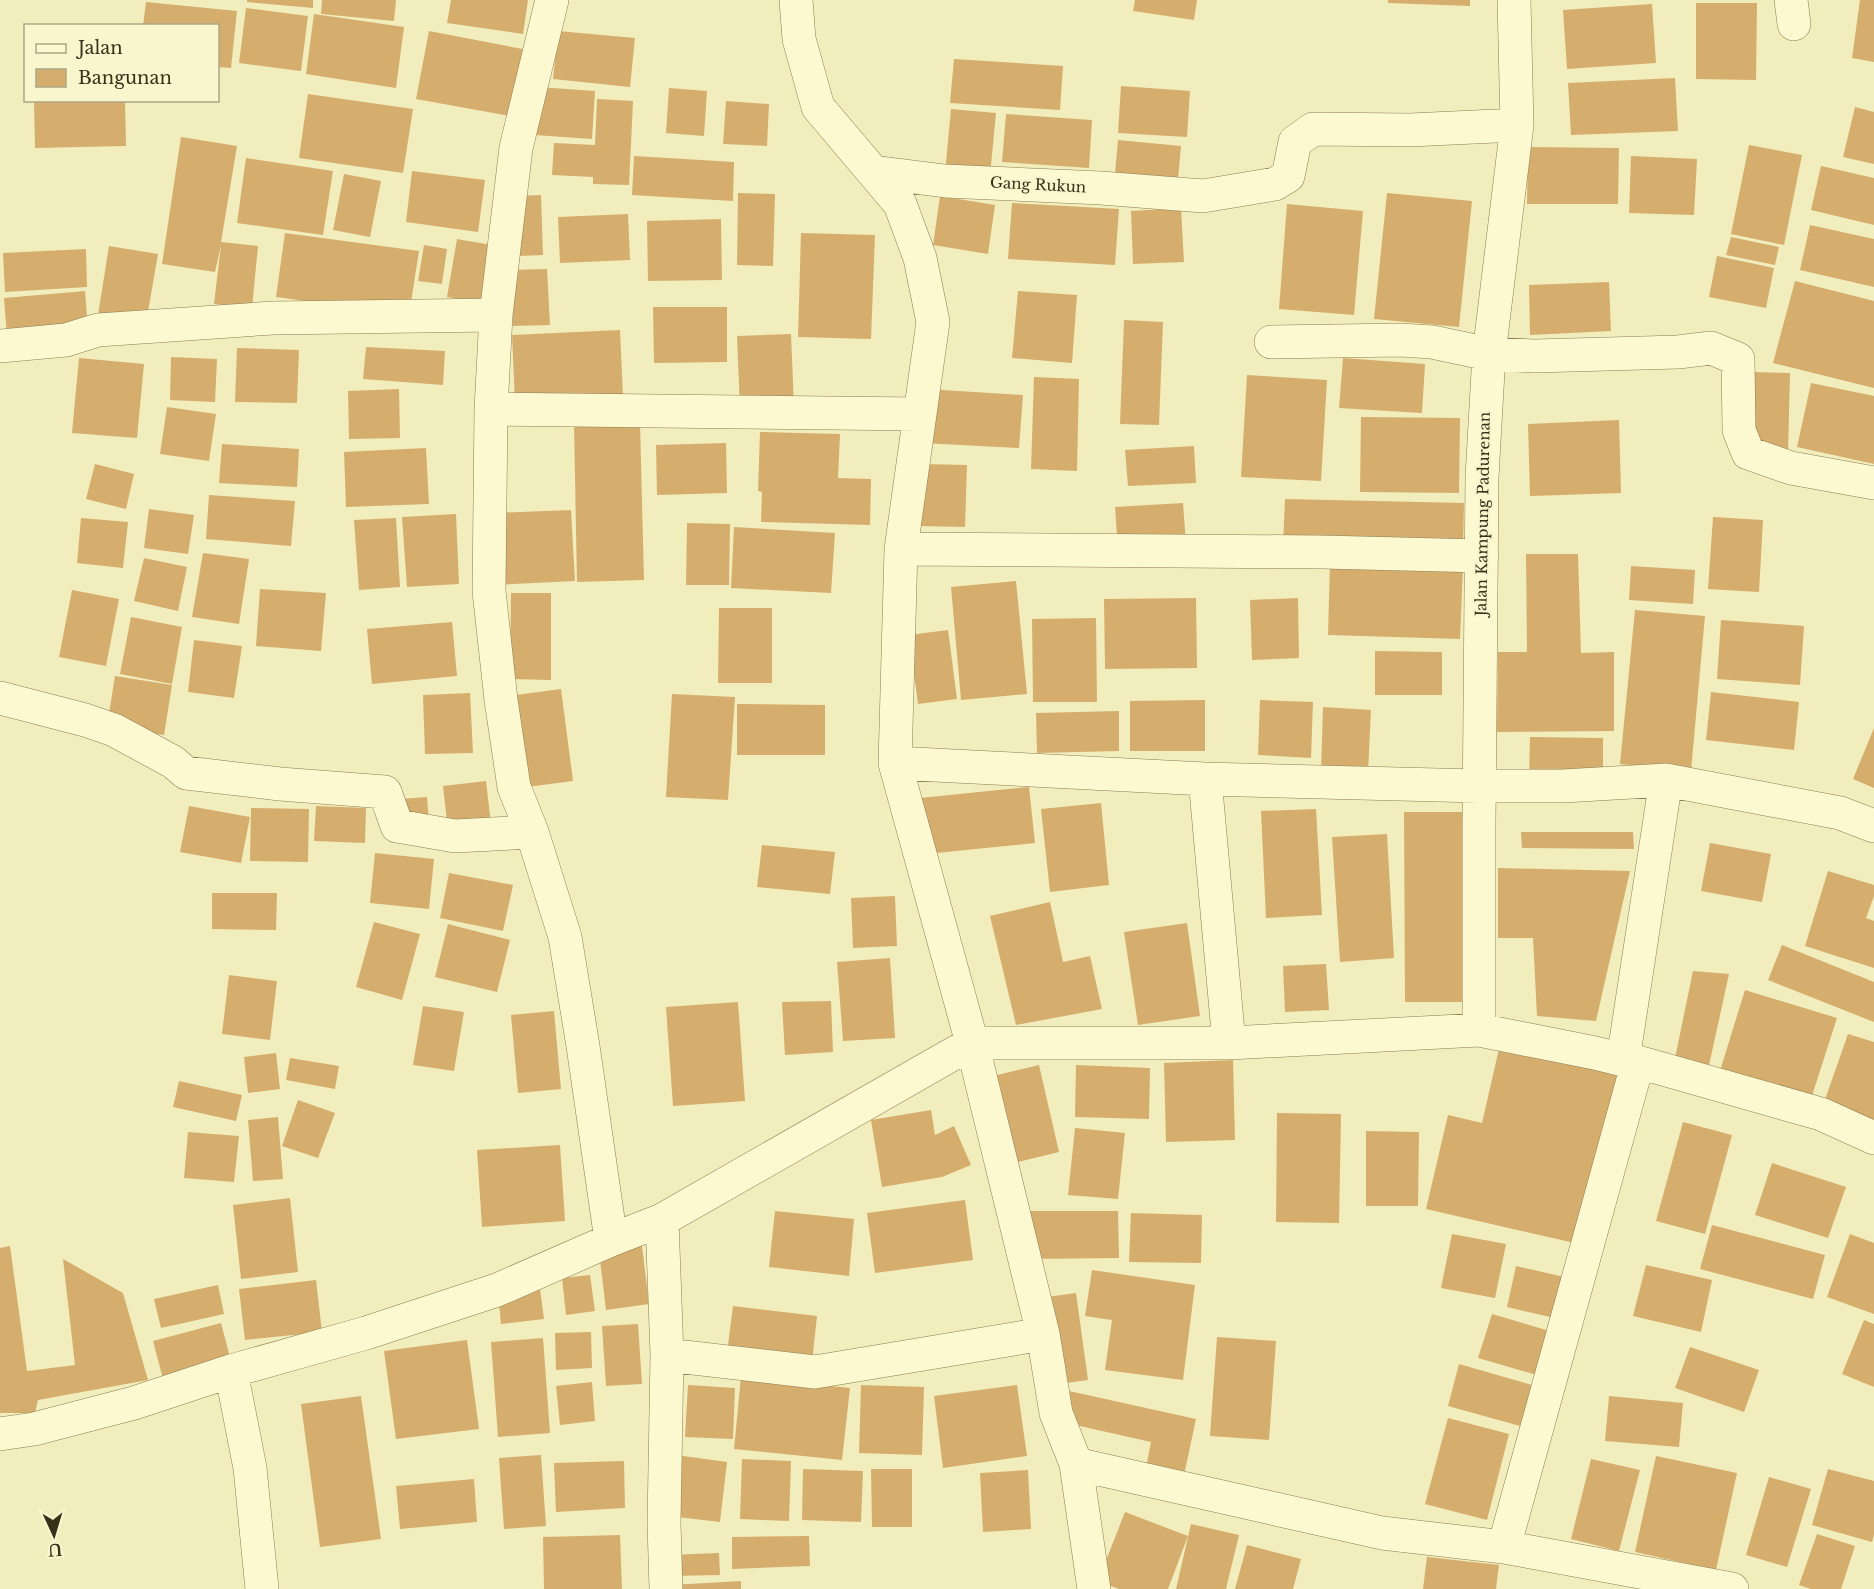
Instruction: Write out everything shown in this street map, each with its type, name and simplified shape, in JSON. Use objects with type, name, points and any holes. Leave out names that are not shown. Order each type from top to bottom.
[{"type":"street","points":[[552,0],[516,148],[496,315],[491,409],[489,591],[501,700],[514,787],[532,832],[565,937],[611,1240]]},
{"type":"street","points":[[796,0],[799,39],[818,107],[900,204],[920,258],[933,322],[900,549],[895,763],[972,1043],[1043,1334],[1056,1413],[1076,1464],[1095,1589]]},
{"type":"street","name":"Jalan Kampung Padurenan","points":[[1479,1030],[1482,477],[1489,354],[1516,125],[1514,0]]},
{"type":"street","name":"Gang Rukun","points":[[873,171],[945,181],[1101,188],[1203,196],[1275,184],[1288,176],[1295,142],[1313,129],[1410,130],[1516,125]]},
{"type":"street","points":[[0,346],[66,340],[98,330],[273,318],[496,315]]},
{"type":"street","points":[[1271,342],[1411,340],[1489,354],[1535,356],[1678,352],[1711,348],[1738,359],[1739,430],[1748,453],[1791,468],[1874,483]]},
{"type":"street","points":[[491,409],[920,414]]},
{"type":"street","points":[[900,549],[1311,551],[1482,556]]},
{"type":"street","points":[[0,698],[114,729],[173,762],[186,773],[280,784],[385,792],[397,826],[455,836],[532,832]]},
{"type":"street","points":[[895,763],[1205,779],[1479,786],[1563,786],[1666,780],[1840,813],[1874,826]]},
{"type":"street","points":[[1205,779],[1228,1043]]},
{"type":"street","points":[[1504,1547],[1630,1061],[1666,780]]},
{"type":"street","points":[[0,1434],[34,1429],[134,1403],[231,1371],[366,1333],[497,1290],[663,1220],[972,1043],[1228,1043],[1479,1030],[1630,1061],[1821,1114],[1874,1138]]},
{"type":"street","points":[[663,1220],[667,1355],[664,1523],[666,1589]]},
{"type":"street","points":[[667,1355],[815,1371],[1043,1334]]},
{"type":"street","points":[[231,1371],[250,1468],[262,1589]]},
{"type":"street","points":[[1076,1464],[1382,1533],[1504,1547],[1732,1589]]},
{"type":"building","points":[[247,0],[313,0],[313,8],[247,2]]},
{"type":"building","points":[[322,0],[396,0],[394,21],[321,14]]},
{"type":"building","points":[[451,0],[528,0],[523,34],[447,23]]},
{"type":"building","points":[[1135,0],[1197,0],[1194,20],[1133,11]]},
{"type":"building","points":[[1388,0],[1470,0],[1470,6],[1388,3]]},
{"type":"building","points":[[1860,0],[1874,0],[1874,62],[1852,58]]},
{"type":"building","points":[[146,2],[237,11],[231,68],[219,67],[219,24],[143,24]]},
{"type":"building","points":[[1696,3],[1757,3],[1756,80],[1696,79]]},
{"type":"building","points":[[1652,4],[1656,63],[1567,69],[1563,10]]},
{"type":"building","points":[[246,8],[308,16],[301,71],[239,63]]},
{"type":"building","points":[[314,14],[404,27],[396,88],[306,74]]},
{"type":"building","points":[[429,31],[528,50],[515,117],[416,99]]},
{"type":"building","points":[[558,31],[635,38],[630,87],[553,79]]},
{"type":"building","points":[[954,59],[1063,66],[1060,110],[950,103]]},
{"type":"building","points":[[1675,78],[1678,131],[1571,135],[1568,83]]},
{"type":"building","points":[[1121,86],[1190,91],[1187,137],[1118,133]]},
{"type":"building","points":[[538,87],[595,91],[592,139],[534,135]]},
{"type":"building","points":[[669,88],[707,91],[704,136],[666,133]]},
{"type":"building","points":[[308,94],[413,109],[403,173],[299,158]]},
{"type":"building","points":[[597,99],[633,101],[629,185],[593,184],[593,177],[552,175],[554,143],[595,145]]},
{"type":"building","points":[[726,101],[769,104],[767,146],[723,144]]},
{"type":"building","points":[[34,102],[125,102],[126,146],[35,148]]},
{"type":"building","points":[[1855,107],[1874,112],[1874,164],[1843,157]]},
{"type":"building","points":[[951,109],[996,113],[990,176],[945,173]]},
{"type":"building","points":[[1006,114],[1092,120],[1089,168],[1002,162]]},
{"type":"building","points":[[181,137],[237,146],[221,242],[258,246],[252,308],[214,304],[221,245],[215,272],[162,264]]},
{"type":"building","points":[[1118,140],[1181,146],[1177,190],[1114,183]]},
{"type":"building","points":[[1749,145],[1802,155],[1784,245],[1731,234]]},
{"type":"building","points":[[1528,147],[1619,148],[1618,204],[1527,204]]},
{"type":"building","points":[[634,156],[734,162],[733,201],[632,195]]},
{"type":"building","points":[[1631,156],[1697,159],[1694,215],[1629,213]]},
{"type":"building","points":[[246,158],[333,171],[323,235],[237,223]]},
{"type":"building","points":[[1821,166],[1874,178],[1874,225],[1811,210]]},
{"type":"building","points":[[412,171],[485,180],[478,232],[406,222]]},
{"type":"building","points":[[344,174],[381,181],[370,237],[333,230]]},
{"type":"building","points":[[738,193],[775,194],[773,266],[737,265]]},
{"type":"building","points":[[1387,193],[1472,201],[1459,327],[1374,319]]},
{"type":"building","points":[[541,195],[543,255],[519,256],[517,196]]},
{"type":"building","points":[[940,196],[995,205],[988,254],[933,245]]},
{"type":"building","points":[[1012,203],[1119,209],[1115,265],[1008,259]]},
{"type":"building","points":[[1287,204],[1363,211],[1354,315],[1279,309]]},
{"type":"building","points":[[1181,208],[1184,262],[1133,264],[1131,211]]},
{"type":"building","points":[[628,214],[630,260],[560,263],[558,217]]},
{"type":"building","points":[[721,219],[722,280],[648,281],[647,221]]},
{"type":"building","points":[[1810,225],[1874,239],[1874,287],[1800,270]]},
{"type":"building","points":[[285,233],[419,251],[409,315],[276,297]]},
{"type":"building","points":[[801,233],[875,235],[871,339],[798,337]]},
{"type":"building","points":[[1731,237],[1779,247],[1775,265],[1726,255]]},
{"type":"building","points":[[457,239],[492,245],[483,303],[447,297]]},
{"type":"building","points":[[424,245],[447,249],[442,284],[418,281]]},
{"type":"building","points":[[109,246],[158,254],[146,323],[98,315]]},
{"type":"building","points":[[86,249],[87,287],[5,292],[3,253]]},
{"type":"building","points":[[1717,256],[1774,268],[1766,308],[1709,297]]},
{"type":"building","points":[[547,269],[550,325],[513,326],[510,270]]},
{"type":"building","points":[[1795,281],[1874,301],[1874,388],[1773,363]]},
{"type":"building","points":[[1609,282],[1611,331],[1530,335],[1529,285]]},
{"type":"building","points":[[85,291],[88,330],[7,336],[4,298]]},
{"type":"building","points":[[1018,291],[1077,295],[1072,363],[1012,358]]},
{"type":"building","points":[[653,307],[727,307],[727,362],[654,363]]},
{"type":"building","points":[[1124,320],[1163,322],[1159,425],[1120,424]]},
{"type":"building","points":[[620,330],[623,397],[515,403],[512,335]]},
{"type":"building","points":[[791,334],[794,407],[740,409],[737,336]]},
{"type":"building","points":[[366,347],[445,351],[443,385],[363,379]]},
{"type":"building","points":[[237,348],[299,350],[297,403],[235,402]]},
{"type":"building","points":[[171,357],[217,359],[215,402],[170,400]]},
{"type":"building","points":[[79,358],[144,364],[137,438],[72,433]]},
{"type":"building","points":[[1343,358],[1425,364],[1422,413],[1339,408]]},
{"type":"building","points":[[1751,372],[1790,373],[1788,453],[1748,451]]},
{"type":"building","points":[[1247,375],[1327,380],[1321,481],[1241,477]]},
{"type":"building","points":[[1034,377],[1079,379],[1077,471],[1031,469]]},
{"type":"building","points":[[1811,383],[1874,396],[1874,464],[1797,447]]},
{"type":"building","points":[[399,389],[400,438],[349,439],[348,391]]},
{"type":"building","points":[[926,389],[1023,395],[1019,448],[922,443]]},
{"type":"building","points":[[167,407],[216,414],[209,461],[160,454]]},
{"type":"building","points":[[1361,417],[1460,418],[1459,493],[1360,492]]},
{"type":"building","points":[[1619,420],[1621,493],[1530,496],[1528,424]]},
{"type":"building","points":[[640,422],[644,580],[577,582],[574,424]]},
{"type":"building","points":[[760,432],[840,434],[838,478],[871,479],[870,525],[761,522],[762,492],[758,491]]},
{"type":"building","points":[[726,443],[727,493],[657,495],[656,445]]},
{"type":"building","points":[[222,444],[299,449],[297,487],[219,483]]},
{"type":"building","points":[[1194,446],[1196,483],[1128,486],[1125,450]]},
{"type":"building","points":[[426,448],[429,504],[346,507],[344,452]]},
{"type":"building","points":[[95,464],[134,474],[126,509],[86,499]]},
{"type":"building","points":[[923,464],[967,465],[965,527],[921,526]]},
{"type":"building","points":[[209,495],[295,501],[291,546],[206,539]]},
{"type":"building","points":[[1285,499],[1464,503],[1463,549],[1283,546]]},
{"type":"building","points":[[1183,503],[1186,544],[1118,549],[1115,507]]},
{"type":"building","points":[[149,509],[194,515],[188,554],[144,548]]},
{"type":"building","points":[[571,510],[575,581],[495,585],[492,513]]},
{"type":"building","points":[[456,514],[459,584],[407,587],[402,517]]},
{"type":"building","points":[[1713,517],[1763,520],[1759,592],[1708,589]]},
{"type":"building","points":[[81,518],[128,522],[123,568],[77,563]]},
{"type":"building","points":[[396,518],[400,587],[359,590],[354,520]]},
{"type":"building","points":[[687,523],[730,524],[729,585],[686,585]]},
{"type":"building","points":[[734,527],[835,533],[831,593],[731,588]]},
{"type":"building","points":[[203,553],[249,559],[239,624],[192,617]]},
{"type":"building","points":[[1526,554],[1578,554],[1581,653],[1614,652],[1614,731],[1497,732],[1498,652],[1527,652]]},
{"type":"building","points":[[144,558],[187,567],[178,611],[134,601]]},
{"type":"building","points":[[1330,563],[1463,567],[1460,639],[1328,635]]},
{"type":"building","points":[[1631,566],[1695,570],[1693,604],[1629,600]]},
{"type":"building","points":[[1016,581],[1027,694],[961,700],[951,587]]},
{"type":"building","points":[[260,589],[326,593],[321,651],[256,646]]},
{"type":"building","points":[[72,590],[119,599],[106,666],[59,657]]},
{"type":"building","points":[[511,593],[551,593],[551,680],[510,679]]},
{"type":"building","points":[[1196,598],[1197,668],[1105,669],[1104,599]]},
{"type":"building","points":[[1298,598],[1299,658],[1252,660],[1250,600]]},
{"type":"building","points":[[719,608],[772,608],[772,683],[718,683]]},
{"type":"building","points":[[1635,610],[1705,616],[1691,771],[1620,764]]},
{"type":"building","points":[[131,617],[182,627],[172,684],[120,674]]},
{"type":"building","points":[[1096,618],[1097,702],[1033,702],[1032,619]]},
{"type":"building","points":[[1721,620],[1804,626],[1800,685],[1717,679]]},
{"type":"building","points":[[452,622],[457,676],[372,684],[367,629]]},
{"type":"building","points":[[948,630],[957,699],[918,704],[909,635]]},
{"type":"building","points":[[194,640],[242,646],[234,698],[188,692]]},
{"type":"building","points":[[1375,651],[1442,652],[1442,695],[1375,695]]},
{"type":"building","points":[[115,676],[172,685],[164,735],[107,726]]},
{"type":"building","points":[[561,689],[573,781],[519,788],[508,696]]},
{"type":"building","points":[[1711,692],[1799,702],[1794,750],[1706,740]]},
{"type":"building","points":[[470,693],[473,753],[425,754],[423,695]]},
{"type":"building","points":[[672,694],[735,697],[728,800],[666,797]]},
{"type":"building","points":[[1205,700],[1205,751],[1130,751],[1130,701]]},
{"type":"building","points":[[1260,700],[1313,702],[1311,758],[1258,755]]},
{"type":"building","points":[[737,704],[825,705],[825,755],[737,755]]},
{"type":"building","points":[[1323,707],[1371,710],[1368,773],[1321,772]]},
{"type":"building","points":[[1119,711],[1119,751],[1037,753],[1036,713]]},
{"type":"building","points":[[1874,728],[1874,788],[1853,779]]},
{"type":"building","points":[[1530,737],[1603,738],[1603,781],[1529,780]]},
{"type":"building","points":[[486,781],[491,824],[448,830],[443,786]]},
{"type":"building","points":[[1029,787],[1035,843],[926,854],[920,798]]},
{"type":"building","points":[[427,797],[429,821],[401,823],[400,799]]},
{"type":"building","points":[[1101,803],[1109,885],[1050,892],[1041,809]]},
{"type":"building","points":[[189,806],[250,817],[241,863],[180,852]]},
{"type":"building","points":[[316,806],[366,808],[365,843],[314,841]]},
{"type":"building","points":[[251,808],[309,809],[308,862],[250,861]]},
{"type":"building","points":[[1316,809],[1322,915],[1266,918],[1261,811]]},
{"type":"building","points":[[1404,812],[1466,812],[1467,1002],[1405,1002]]},
{"type":"building","points":[[1521,832],[1633,832],[1634,849],[1522,848]]},
{"type":"building","points":[[1387,834],[1394,958],[1340,962],[1332,837]]},
{"type":"building","points":[[1710,843],[1771,854],[1762,902],[1701,891]]},
{"type":"building","points":[[762,845],[835,852],[830,894],[757,887]]},
{"type":"building","points":[[375,853],[434,859],[429,909],[370,903]]},
{"type":"building","points":[[1498,868],[1630,871],[1596,1021],[1537,1016],[1533,938],[1498,938]]},
{"type":"building","points":[[1828,871],[1874,885],[1874,896],[1866,918],[1874,921],[1874,968],[1805,946]]},
{"type":"building","points":[[449,873],[513,885],[503,931],[440,918]]},
{"type":"building","points":[[212,893],[277,893],[276,930],[212,929]]},
{"type":"building","points":[[895,896],[897,946],[853,948],[851,898]]},
{"type":"building","points":[[1050,902],[1063,962],[1090,956],[1102,1009],[1016,1025],[990,916]]},
{"type":"building","points":[[374,922],[420,934],[402,1000],[356,987]]},
{"type":"building","points":[[1187,923],[1200,1016],[1138,1025],[1124,932]]},
{"type":"building","points":[[448,924],[510,940],[497,992],[435,977]]},
{"type":"building","points":[[1782,945],[1874,982],[1874,1022],[1768,980]]},
{"type":"building","points":[[890,958],[895,1038],[843,1041],[837,962]]},
{"type":"building","points":[[1326,964],[1329,1010],[1285,1012],[1283,966]]},
{"type":"building","points":[[1693,971],[1729,974],[1708,1070],[1674,1063]]},
{"type":"building","points":[[229,975],[277,981],[270,1040],[222,1034]]},
{"type":"building","points":[[1745,990],[1837,1018],[1810,1102],[1719,1074]]},
{"type":"building","points":[[831,1001],[833,1052],[785,1055],[782,1002]]},
{"type":"building","points":[[738,1002],[745,1101],[673,1106],[666,1007]]},
{"type":"building","points":[[423,1006],[464,1012],[454,1071],[413,1065]]},
{"type":"building","points":[[554,1011],[561,1089],[518,1093],[511,1015]]},
{"type":"building","points":[[1848,1034],[1874,1042],[1874,1129],[1821,1111]]},
{"type":"building","points":[[1501,1040],[1620,1067],[1579,1244],[1426,1209],[1448,1115],[1482,1123]]},
{"type":"building","points":[[276,1053],[280,1089],[248,1093],[244,1057]]},
{"type":"building","points":[[290,1058],[339,1066],[335,1089],[286,1080]]},
{"type":"building","points":[[1233,1060],[1235,1140],[1166,1142],[1164,1063]]},
{"type":"building","points":[[1039,1065],[1059,1152],[1018,1162],[997,1075]]},
{"type":"building","points":[[1076,1065],[1150,1068],[1149,1119],[1075,1117]]},
{"type":"building","points":[[179,1081],[242,1095],[236,1121],[173,1107]]},
{"type":"building","points":[[298,1100],[335,1113],[318,1158],[282,1146]]},
{"type":"building","points":[[931,1110],[935,1135],[954,1126],[971,1165],[942,1177],[882,1187],[871,1120]]},
{"type":"building","points":[[1277,1113],[1341,1114],[1339,1223],[1276,1222]]},
{"type":"building","points":[[278,1117],[283,1179],[253,1181],[248,1120]]},
{"type":"building","points":[[1683,1122],[1732,1135],[1705,1234],[1656,1221]]},
{"type":"building","points":[[1075,1128],[1125,1133],[1118,1199],[1068,1195]]},
{"type":"building","points":[[1366,1131],[1419,1132],[1418,1206],[1366,1206]]},
{"type":"building","points":[[188,1132],[239,1136],[234,1182],[184,1178]]},
{"type":"building","points":[[560,1145],[565,1221],[482,1227],[477,1150]]},
{"type":"building","points":[[1772,1163],[1846,1187],[1828,1238],[1755,1215]]},
{"type":"building","points":[[290,1198],[298,1272],[241,1279],[233,1205]]},
{"type":"building","points":[[965,1200],[973,1260],[875,1273],[867,1213]]},
{"type":"building","points":[[775,1211],[854,1219],[849,1276],[769,1267]]},
{"type":"building","points":[[1029,1211],[1118,1211],[1119,1258],[1029,1259]]},
{"type":"building","points":[[1131,1213],[1202,1215],[1201,1263],[1129,1262]]},
{"type":"building","points":[[1712,1225],[1825,1255],[1813,1299],[1700,1269]]},
{"type":"building","points":[[1452,1234],[1506,1244],[1495,1298],[1441,1288]]},
{"type":"building","points":[[1850,1234],[1874,1243],[1874,1314],[1827,1297]]},
{"type":"building","points":[[10,1246],[27,1371],[75,1365],[63,1259],[123,1293],[148,1380],[38,1400],[35,1413],[0,1413],[0,1248]]},
{"type":"building","points":[[642,1246],[649,1304],[606,1310],[599,1252]]},
{"type":"building","points":[[1646,1265],[1712,1280],[1701,1332],[1633,1316]]},
{"type":"building","points":[[1516,1266],[1569,1278],[1559,1319],[1507,1307]]},
{"type":"building","points":[[1092,1270],[1195,1285],[1183,1380],[1105,1370],[1112,1320],[1085,1316]]},
{"type":"building","points":[[590,1275],[595,1311],[566,1315],[562,1278]]},
{"type":"building","points":[[316,1280],[322,1332],[245,1340],[239,1289]]},
{"type":"building","points":[[218,1285],[224,1314],[161,1328],[154,1299]]},
{"type":"building","points":[[540,1289],[544,1319],[501,1324],[498,1293]]},
{"type":"building","points":[[1076,1293],[1088,1380],[1059,1384],[1047,1297]]},
{"type":"building","points":[[733,1306],[817,1316],[812,1362],[727,1353]]},
{"type":"building","points":[[1492,1314],[1553,1332],[1540,1376],[1478,1358]]},
{"type":"building","points":[[1864,1320],[1874,1324],[1874,1387],[1842,1374]]},
{"type":"building","points":[[221,1323],[231,1361],[163,1379],[153,1341]]},
{"type":"building","points":[[638,1324],[642,1384],[606,1386],[602,1326]]},
{"type":"building","points":[[591,1332],[592,1368],[556,1370],[555,1333]]},
{"type":"building","points":[[1217,1337],[1276,1341],[1269,1440],[1210,1436]]},
{"type":"building","points":[[543,1338],[550,1433],[498,1437],[491,1342]]},
{"type":"building","points":[[467,1340],[479,1429],[396,1439],[384,1351]]},
{"type":"building","points":[[1690,1347],[1759,1370],[1744,1412],[1675,1388]]},
{"type":"building","points":[[1459,1364],[1532,1385],[1520,1426],[1448,1406]]},
{"type":"building","points":[[741,1377],[850,1388],[842,1460],[734,1449]]},
{"type":"building","points":[[592,1382],[595,1421],[560,1425],[556,1386]]},
{"type":"building","points":[[688,1385],[735,1388],[733,1439],[685,1437]]},
{"type":"building","points":[[861,1385],[924,1387],[922,1455],[859,1453]]},
{"type":"building","points":[[1017,1385],[1027,1456],[943,1468],[934,1396]]},
{"type":"building","points":[[1069,1391],[1196,1419],[1183,1480],[1145,1473],[1151,1442],[1062,1422]]},
{"type":"building","points":[[361,1396],[381,1539],[320,1547],[301,1404]]},
{"type":"building","points":[[1609,1396],[1683,1403],[1679,1447],[1605,1441]]},
{"type":"building","points":[[1448,1418],[1509,1434],[1487,1520],[1425,1504]]},
{"type":"building","points":[[541,1455],[546,1526],[504,1529],[499,1458]]},
{"type":"building","points":[[676,1455],[727,1462],[720,1522],[669,1516]]},
{"type":"building","points":[[1656,1456],[1737,1473],[1716,1570],[1635,1552]]},
{"type":"building","points":[[742,1459],[791,1461],[789,1521],[740,1519]]},
{"type":"building","points":[[1591,1459],[1640,1470],[1619,1551],[1571,1539]]},
{"type":"building","points":[[624,1461],[625,1508],[556,1512],[554,1463]]},
{"type":"building","points":[[803,1469],[863,1471],[861,1522],[802,1520]]},
{"type":"building","points":[[871,1469],[912,1469],[912,1527],[872,1527]]},
{"type":"building","points":[[1828,1469],[1874,1481],[1872,1542],[1812,1525]]},
{"type":"building","points":[[1028,1470],[1031,1529],[983,1532],[980,1473]]},
{"type":"building","points":[[1769,1477],[1811,1489],[1787,1567],[1746,1555]]},
{"type":"building","points":[[474,1479],[477,1522],[400,1529],[396,1486]]},
{"type":"building","points":[[1125,1512],[1188,1536],[1168,1589],[1119,1589],[1098,1581]]},
{"type":"building","points":[[1191,1524],[1239,1535],[1226,1589],[1176,1589]]},
{"type":"building","points":[[1817,1534],[1855,1546],[1841,1589],[1811,1589],[1799,1585]]},
{"type":"building","points":[[620,1535],[622,1589],[544,1589],[543,1537]]},
{"type":"building","points":[[809,1536],[810,1566],[732,1569],[732,1537]]},
{"type":"building","points":[[1247,1545],[1301,1559],[1293,1589],[1235,1589]]},
{"type":"building","points":[[719,1553],[720,1575],[670,1576],[669,1555]]},
{"type":"building","points":[[1427,1557],[1499,1565],[1496,1589],[1423,1589]]},
{"type":"building","points":[[741,1581],[741,1589],[671,1589],[671,1585]]}]
